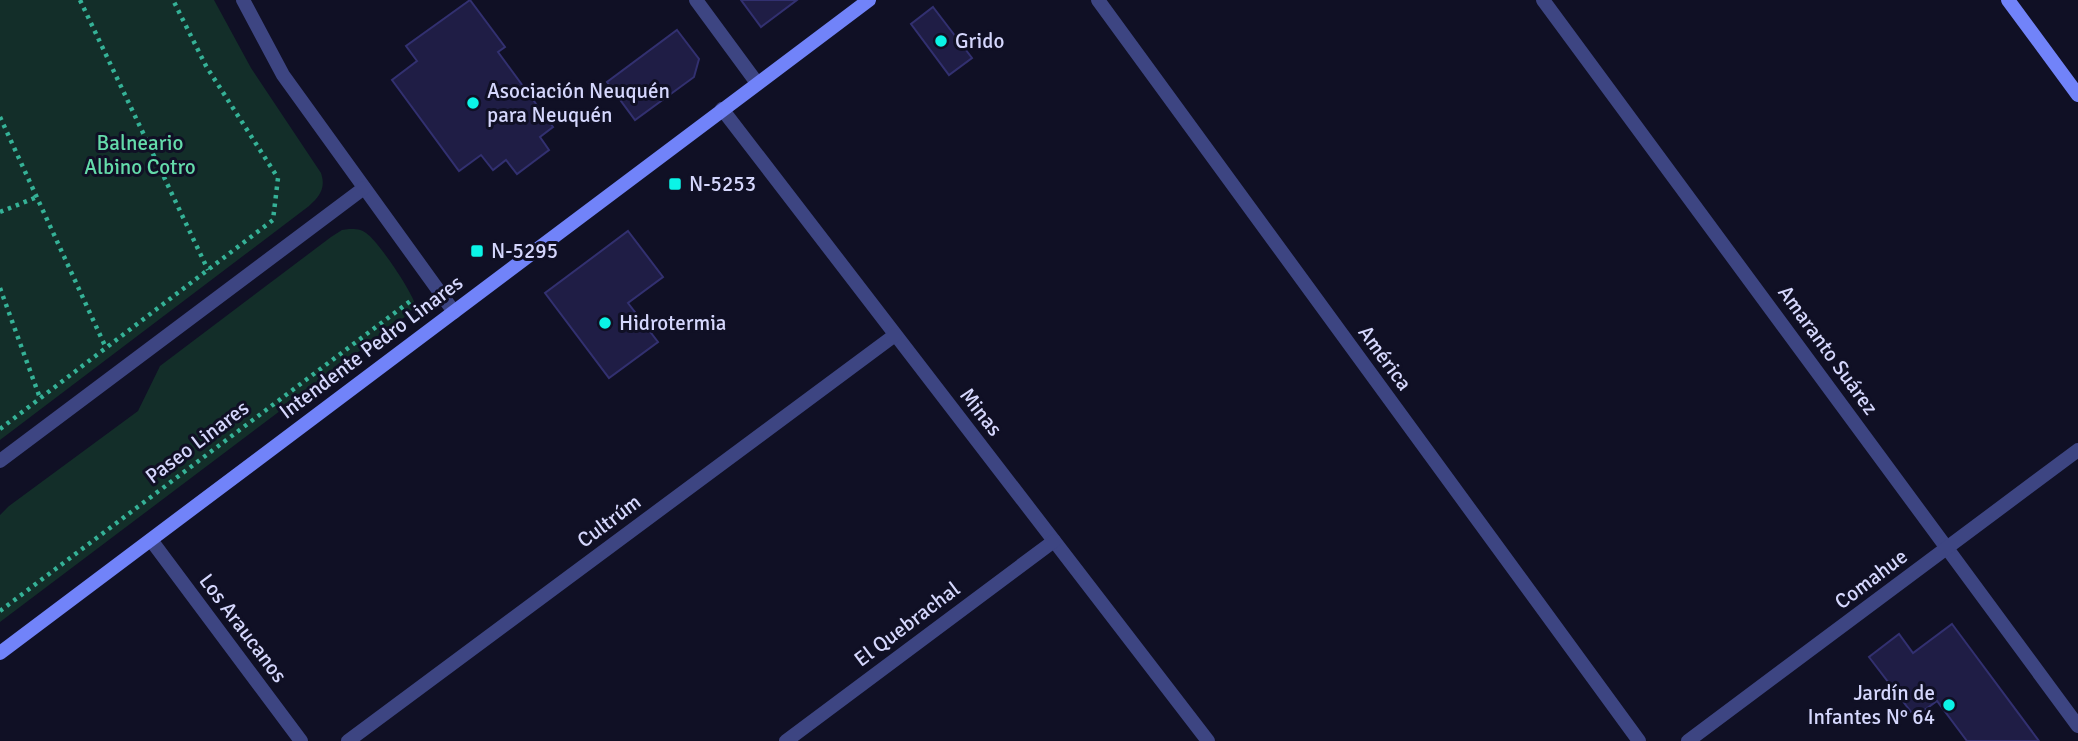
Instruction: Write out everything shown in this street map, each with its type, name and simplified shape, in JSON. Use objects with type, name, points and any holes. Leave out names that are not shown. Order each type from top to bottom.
[{"type":"main road","name":"Intendente Pedro Linares","points":[[0,653],[869,0]]},
{"type":"main road","points":[[2008,0],[2075,86]]},
{"type":"street","points":[[243,0],[283,75],[454,312]]},
{"type":"street","points":[[696,0],[757,83]]},
{"type":"street","name":"América","points":[[1098,0],[1639,741]]},
{"type":"street","name":"Amaranto Suárez","points":[[1543,0],[2078,726]]},
{"type":"street","name":"Minas","points":[[722,109],[1208,741]]},
{"type":"street","points":[[0,461],[363,188]]},
{"type":"street","name":"Cultrúm","points":[[348,741],[895,335]]},
{"type":"street","name":"Comahue","points":[[1688,741],[2078,450]]},
{"type":"street","name":"Los Araucanos","points":[[151,540],[301,741]]},
{"type":"street","name":"El Quebrachal","points":[[786,741],[1054,541]]},
{"type":"path","points":[[80,0],[208,270]]},
{"type":"path","points":[[0,429],[273,220],[278,178],[206,66],[173,0]]},
{"type":"path","points":[[0,117],[106,348]]},
{"type":"path","points":[[0,212],[37,197]]},
{"type":"path","points":[[0,288],[40,398]]},
{"type":"path","name":"Paseo Linares","points":[[0,611],[413,299]]},
{"type":"green space","name":"Balneario Albino Cotro","points":[[0,0],[214,0],[251,68],[321,173],[323,183],[319,195],[309,206],[0,440]]},
{"type":"green space","points":[[349,229],[366,233],[386,255],[415,304],[410,313],[0,622],[0,515],[138,411],[160,366],[331,237]]},
{"type":"building","name":"Asociación Neuquén para Neuquén","points":[[470,0],[505,47],[498,52],[553,127],[540,137],[549,150],[517,174],[506,160],[493,170],[481,155],[459,171],[392,80],[417,61],[406,46]]},
{"type":"building","points":[[741,0],[797,0],[761,27]]},
{"type":"building","name":"Grido","points":[[933,7],[972,58],[949,75],[911,24]]},
{"type":"building","points":[[677,30],[699,59],[694,77],[635,120],[607,82]]},
{"type":"building","name":"Hidrotermia","points":[[628,231],[663,277],[628,303],[658,342],[609,378],[545,293]]},
{"type":"building","name":"Jardín de Infantes N° 64","points":[[1952,624],[2039,741],[1967,741],[1937,701],[1915,717],[1869,657],[1899,634],[1913,653]]},
{"type":"place","name":"Grido","points":[[941,41]]},
{"type":"place","name":"Asociación Neuquén para Neuquén","points":[[473,103]]},
{"type":"place","name":"N-5253","points":[[675,184]]},
{"type":"place","name":"N-5295","points":[[477,251]]},
{"type":"place","name":"Hidrotermia","points":[[605,323]]},
{"type":"place","name":"Jardín de Infantes N° 64","points":[[1949,705]]}]
